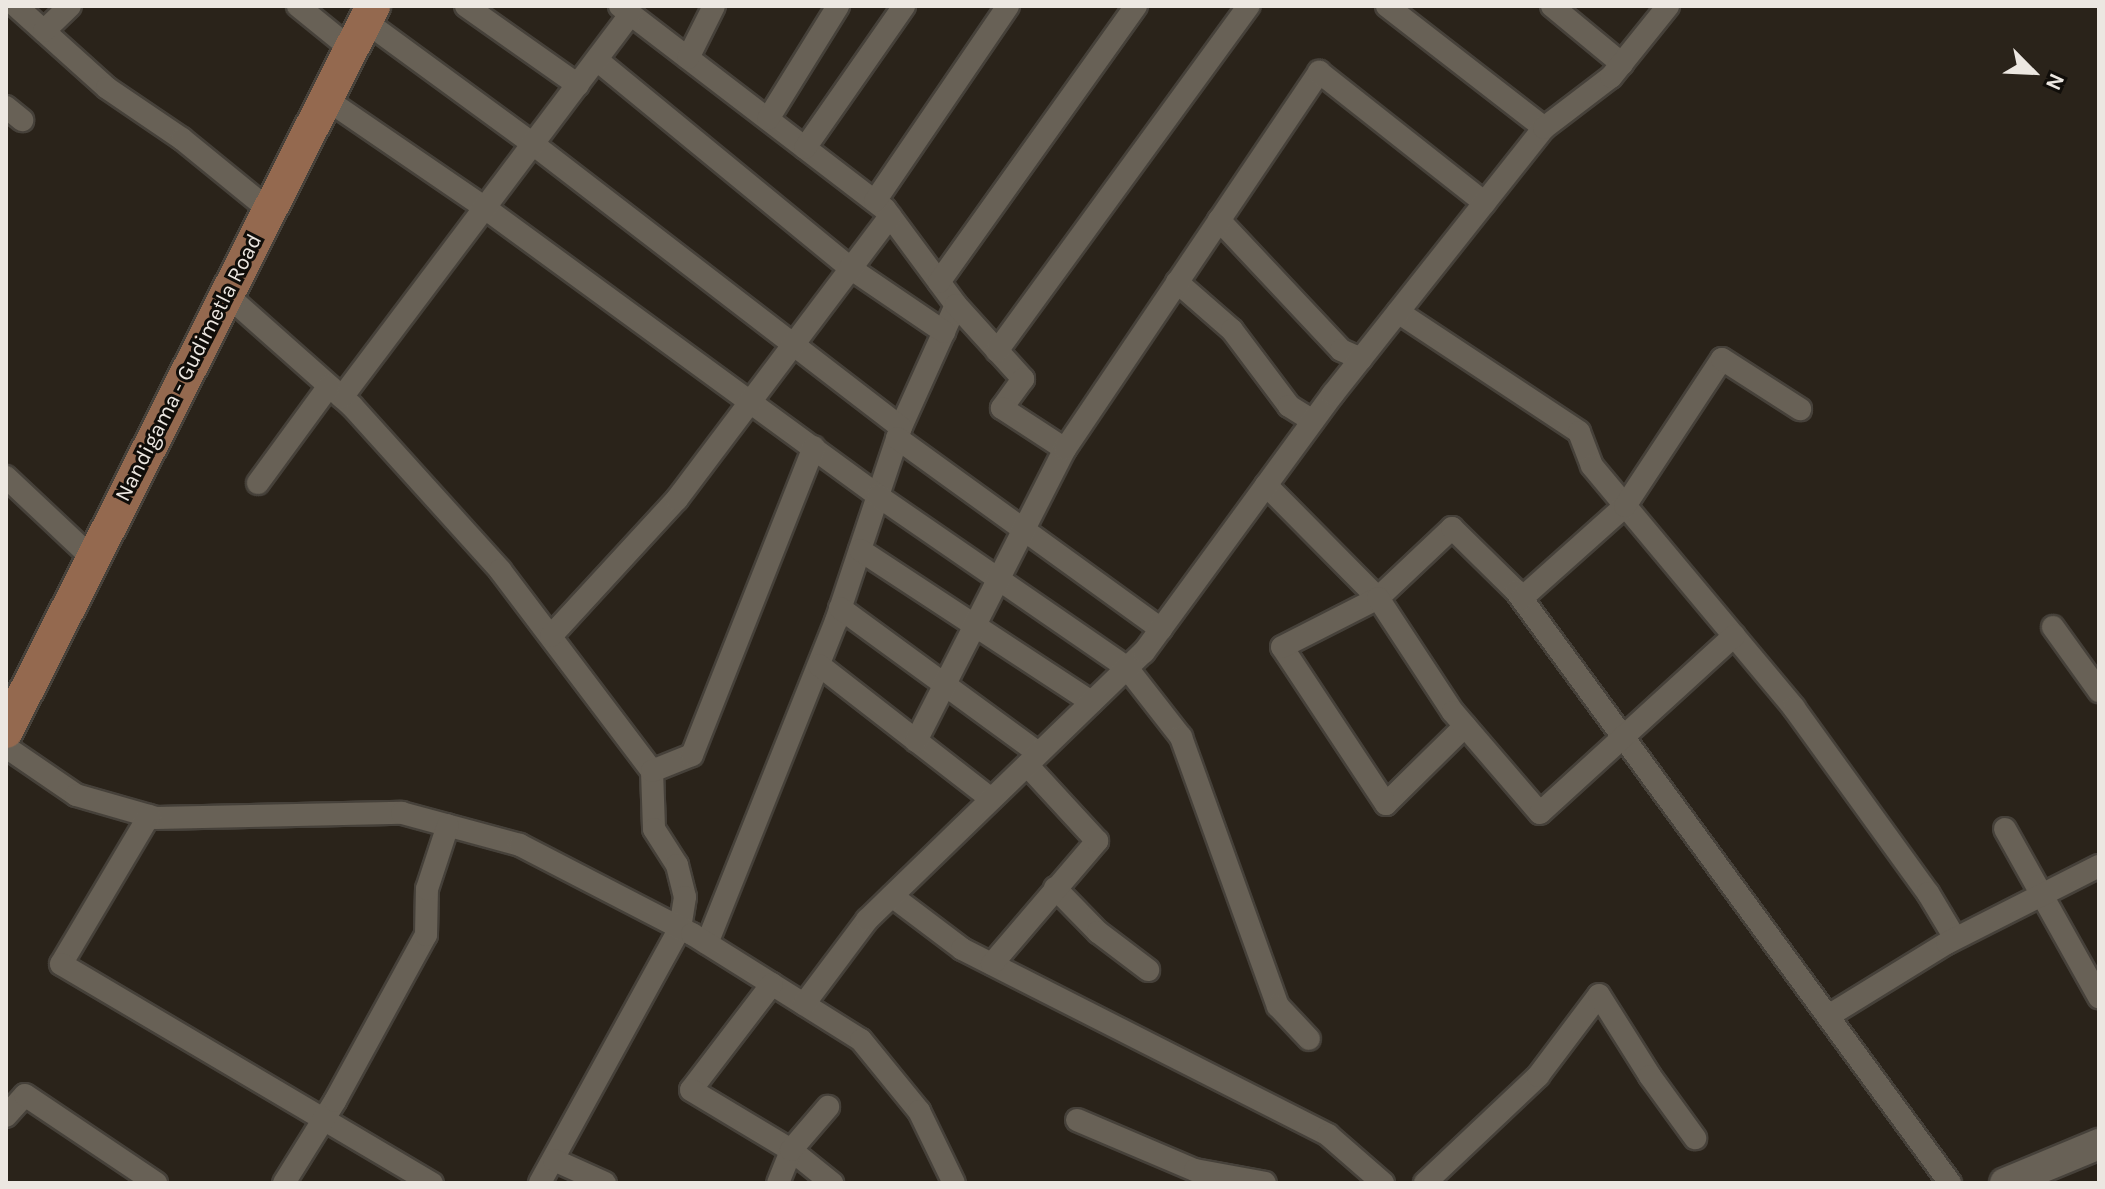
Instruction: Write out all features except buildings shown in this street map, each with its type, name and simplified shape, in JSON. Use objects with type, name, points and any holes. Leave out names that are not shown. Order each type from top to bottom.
[{"type":"main road","name":"Nandigama - Gudimetla Road","points":[[6,731],[363,25]]},
{"type":"street","points":[[16,6],[107,88],[182,139],[269,210]]},
{"type":"street","points":[[44,31],[70,6]]},
{"type":"street","points":[[298,6],[363,25],[533,144],[793,344],[899,432],[1024,529],[1161,629]]},
{"type":"street","points":[[466,6],[578,85]]},
{"type":"street","points":[[688,58],[714,6]]},
{"type":"street","points":[[768,119],[838,6]]},
{"type":"street","points":[[805,148],[904,6]]},
{"type":"street","points":[[551,636],[677,499],[850,268],[882,209],[1008,6]]},
{"type":"street","points":[[939,282],[1136,6]]},
{"type":"street","points":[[997,351],[1249,6]]},
{"type":"street","points":[[1387,6],[1544,128]]},
{"type":"street","points":[[1552,6],[1622,64]]},
{"type":"street","points":[[804,1004],[867,920],[1127,668],[1161,629],[1313,421],[1544,128],[1611,77],[1668,6]]},
{"type":"street","points":[[258,483],[485,208],[597,60],[626,10],[882,209],[956,305],[1023,379],[1002,408],[1065,449]]},
{"type":"street","points":[[597,60],[850,268],[944,332]]},
{"type":"street","points":[[916,741],[1065,449],[1319,72],[1485,203]]},
{"type":"street","points":[[326,99],[485,208],[878,496],[1127,668],[1181,737],[1278,1006],[1309,1039]]},
{"type":"street","points":[[1219,220],[1341,350],[1361,359]]},
{"type":"street","points":[[1177,282],[1232,330],[1289,406],[1313,421]]},
{"type":"street","points":[[227,295],[336,392],[500,570],[652,771],[654,829],[677,865],[685,897],[680,928],[540,1183]]},
{"type":"street","points":[[707,943],[819,665],[899,432],[956,305]]},
{"type":"street","points":[[1398,312],[1579,432],[1592,466],[1794,708],[1928,893],[1955,938],[1828,1016]]},
{"type":"street","points":[[1522,598],[1625,506],[1722,359],[1800,409]]},
{"type":"street","points":[[652,771],[692,755],[814,447]]},
{"type":"street","points":[[6,477],[93,559]]},
{"type":"street","points":[[1266,485],[1378,598],[1465,726],[1540,813],[1734,636]]},
{"type":"street","points":[[1465,726],[1386,804],[1282,647],[1378,598],[1452,528],[1522,598],[1950,1183]]},
{"type":"street","points":[[860,550],[1091,702]]},
{"type":"street","points":[[840,608],[944,685],[1033,759],[1097,841],[992,964]]},
{"type":"street","points":[[2053,627],[2099,691]]},
{"type":"street","points":[[819,665],[991,799]]},
{"type":"street","points":[[6,747],[76,795],[149,816],[260,818],[402,813],[520,845],[707,943],[861,1040],[919,1111],[954,1183]]},
{"type":"street","points":[[149,816],[61,964],[432,1183]]},
{"type":"street","points":[[284,1183],[325,1118],[426,935],[427,889],[448,825]]},
{"type":"street","points":[[2005,829],[2099,997]]},
{"type":"street","points":[[1947,943],[2099,866]]},
{"type":"street","points":[[1055,888],[1098,932],[1148,970]]},
{"type":"street","points":[[892,896],[962,949],[1328,1135],[1383,1183]]},
{"type":"street","points":[[772,984],[691,1090],[791,1150],[832,1183]]},
{"type":"street","points":[[1425,1183],[1538,1076],[1599,995],[1650,1076],[1695,1138]]},
{"type":"street","points":[[6,1116],[25,1095],[156,1183]]},
{"type":"street","points":[[778,1183],[791,1150],[828,1107]]},
{"type":"street","points":[[1077,1120],[1195,1170],[1265,1183]]},
{"type":"street","points":[[2005,1183],[2099,1144]]},
{"type":"street","points":[[554,1160],[605,1183]]}]
